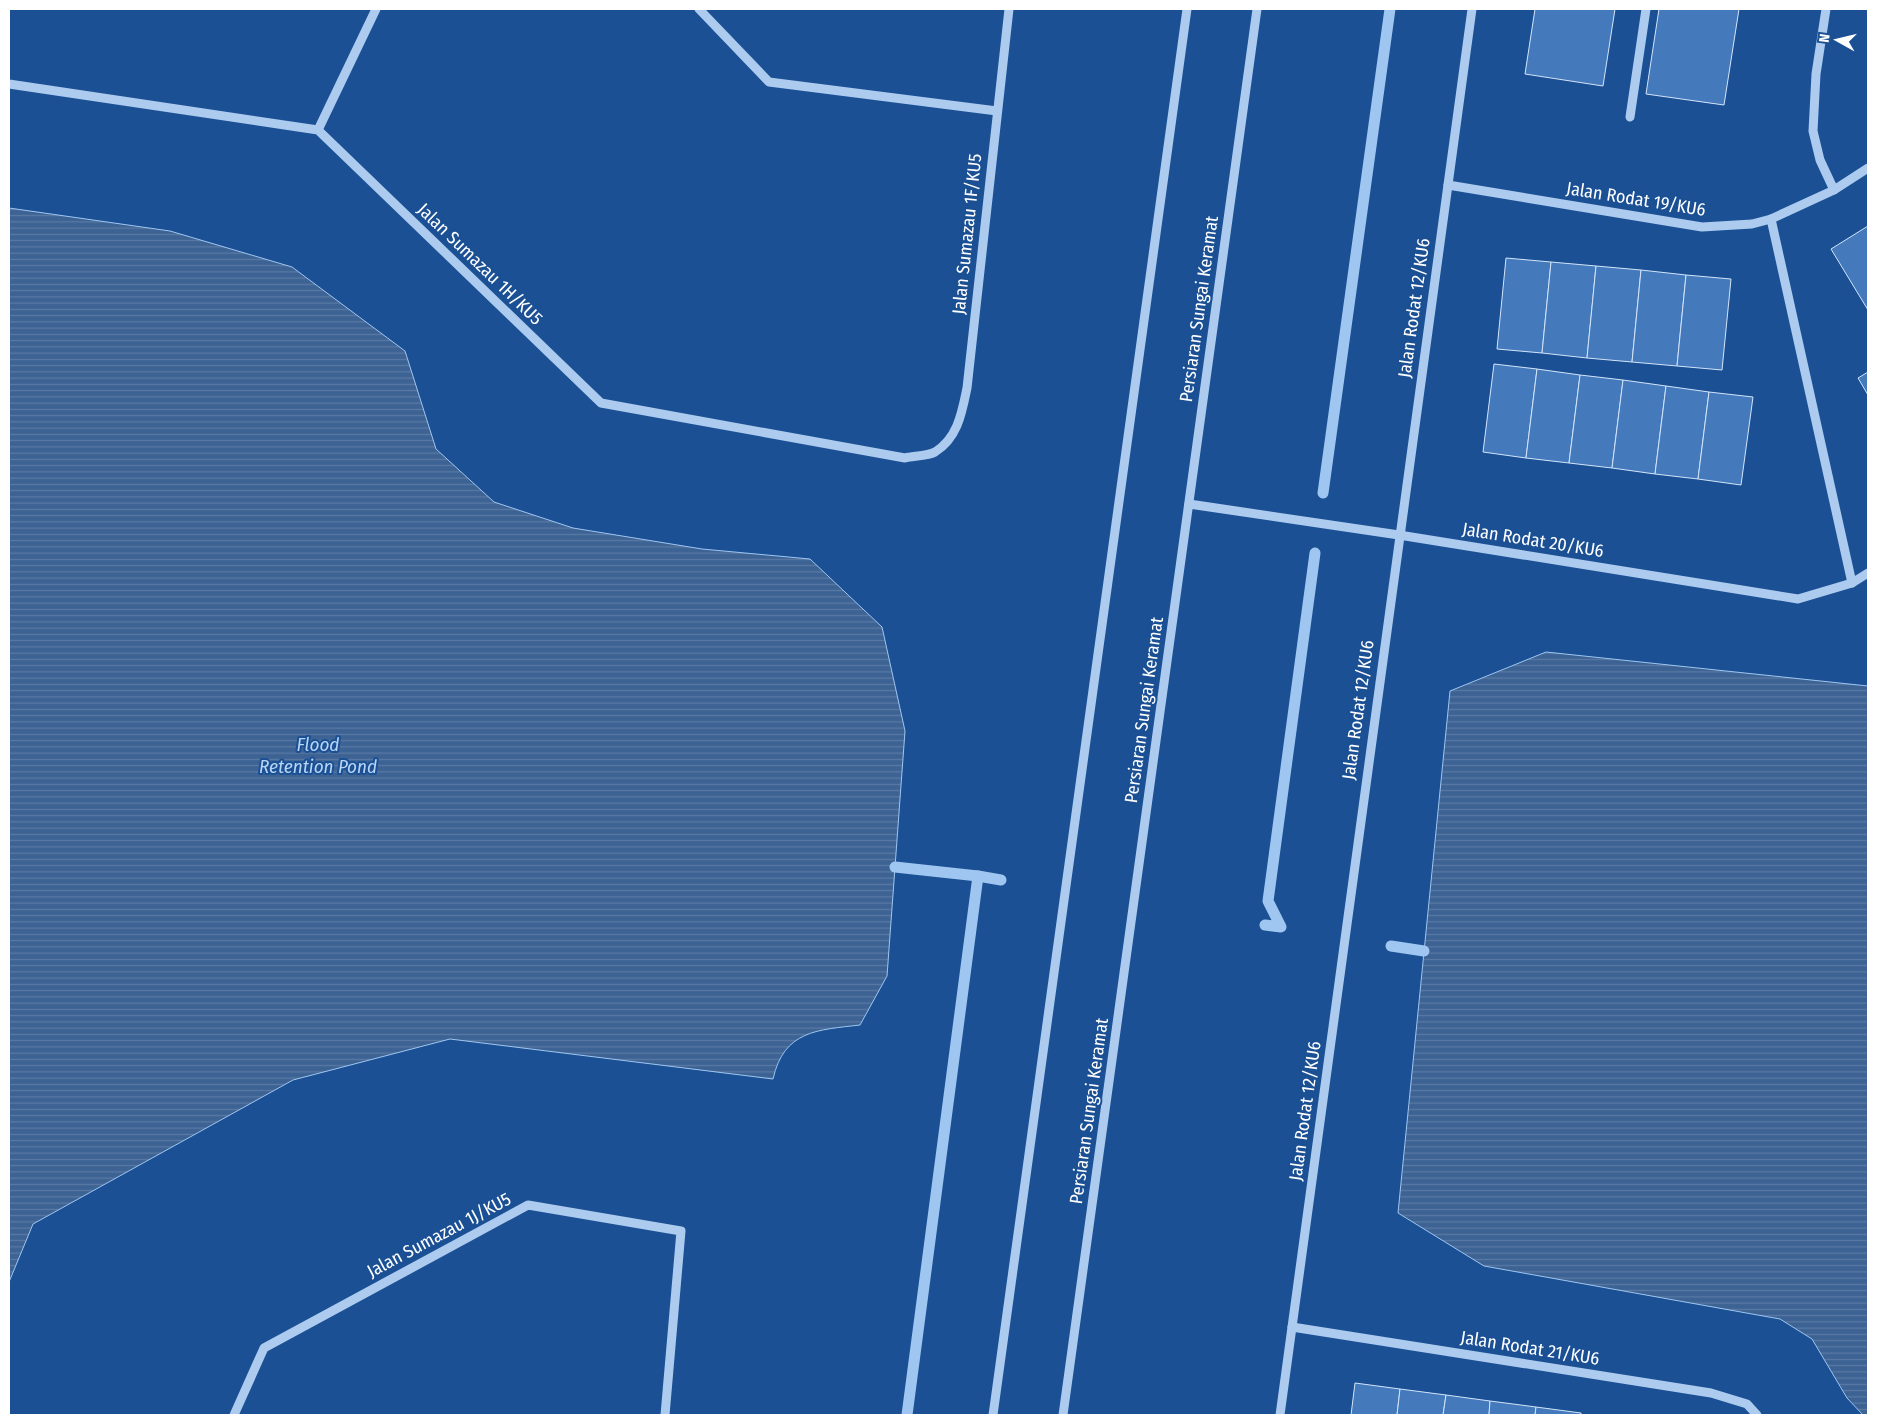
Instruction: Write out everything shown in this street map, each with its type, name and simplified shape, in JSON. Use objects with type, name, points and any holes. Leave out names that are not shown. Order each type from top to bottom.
[{"type":"street","points":[[9,84],[318,130],[376,9]]},
{"type":"street","points":[[699,9],[769,82],[997,111]]},
{"type":"street","name":"Jalan Sumazau 1F/KU5","points":[[934,452],[956,431],[967,388],[1009,9]]},
{"type":"street","points":[[993,1415],[1187,9]]},
{"type":"street","name":"Persiaran Sungai Keramat","points":[[1063,1415],[1257,9]]},
{"type":"street","name":"Jalan Rodat 12/KU6","points":[[1280,1415],[1472,9]]},
{"type":"street","points":[[1630,117],[1646,9]]},
{"type":"street","points":[[1826,9],[1816,74],[1813,131],[1820,160],[1834,190]]},
{"type":"street","name":"Jalan Sumazau 1H/KU5","points":[[318,130],[601,403],[905,458],[934,452]]},
{"type":"street","name":"Jalan Rodat 19/KU6","points":[[1448,186],[1702,228],[1752,224],[1771,219],[1834,190],[1868,168]]},
{"type":"street","points":[[1771,219],[1852,583]]},
{"type":"street","name":"Jalan Rodat 20/KU6","points":[[1189,504],[1399,535],[1798,600],[1852,583],[1868,573]]},
{"type":"street","name":"Jalan Sumazau 1J/KU5","points":[[234,1415],[264,1348],[528,1205],[681,1231],[665,1415]]},
{"type":"street","name":"Jalan Rodat 21/KU6","points":[[1292,1327],[1711,1393],[1747,1404],[1757,1415]]},
{"type":"water","name":"Flood Retention Pond","points":[[9,208],[170,231],[292,267],[405,351],[436,449],[494,502],[573,528],[702,549],[810,559],[882,627],[905,731],[887,976],[860,1025],[817,1031],[794,1042],[785,1051],[778,1063],[773,1079],[450,1039],[293,1080],[33,1224],[9,1282]]},
{"type":"water","points":[[1546,652],[1868,686],[1868,1415],[1863,1415],[1847,1398],[1812,1339],[1780,1319],[1484,1266],[1398,1213],[1450,691]]},
{"type":"building","points":[[1535,9],[1615,9],[1603,86],[1525,74]]},
{"type":"building","points":[[1659,9],[1739,9],[1724,105],[1646,94]]},
{"type":"building","points":[[1868,226],[1868,310],[1831,249]]},
{"type":"building","points":[[1506,258],[1551,262],[1542,353],[1497,349]]},
{"type":"building","points":[[1551,262],[1596,266],[1587,358],[1542,353]]},
{"type":"building","points":[[1596,266],[1641,270],[1632,362],[1587,358]]},
{"type":"building","points":[[1641,270],[1686,275],[1677,366],[1632,362]]},
{"type":"building","points":[[1686,275],[1731,279],[1722,370],[1677,366]]},
{"type":"building","points":[[1494,364],[1537,369],[1526,458],[1483,452]]},
{"type":"building","points":[[1537,369],[1580,375],[1569,463],[1526,458]]},
{"type":"building","points":[[1868,372],[1868,395],[1858,378]]},
{"type":"building","points":[[1580,375],[1623,380],[1612,468],[1569,463]]},
{"type":"building","points":[[1623,380],[1666,386],[1655,474],[1612,468]]},
{"type":"building","points":[[1666,386],[1709,392],[1698,479],[1655,474]]},
{"type":"building","points":[[1709,392],[1753,397],[1741,485],[1698,479]]},
{"type":"building","points":[[1355,1383],[1400,1389],[1397,1415],[1351,1415]]},
{"type":"building","points":[[1400,1389],[1446,1395],[1443,1415],[1397,1415]]},
{"type":"building","points":[[1446,1395],[1490,1401],[1489,1415],[1443,1415]]},
{"type":"building","points":[[1490,1401],[1536,1407],[1535,1415],[1489,1415]]},
{"type":"building","points":[[1536,1407],[1581,1413],[1581,1415],[1535,1415]]},
{"type":"waterway","points":[[1323,493],[1390,9]]},
{"type":"waterway","points":[[1265,925],[1281,927],[1268,901],[1315,553]]},
{"type":"waterway","points":[[895,867],[978,876],[907,1415]]},
{"type":"waterway","points":[[978,876],[1001,880]]},
{"type":"waterway","points":[[1391,946],[1424,951]]}]
